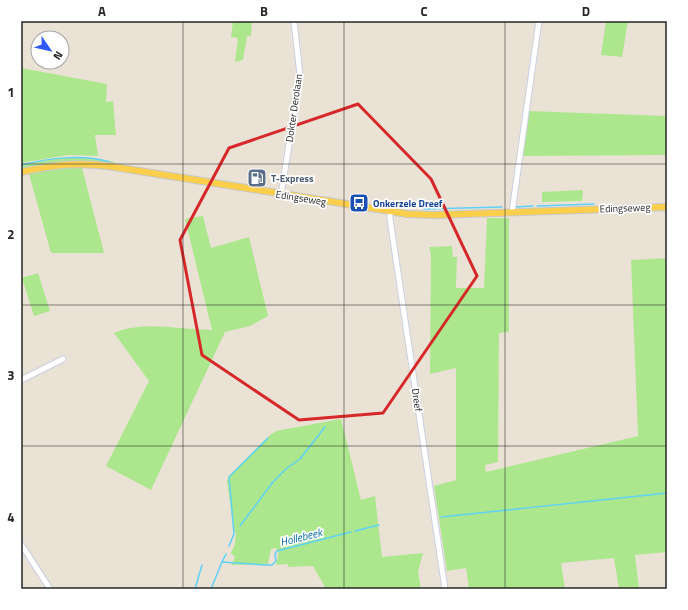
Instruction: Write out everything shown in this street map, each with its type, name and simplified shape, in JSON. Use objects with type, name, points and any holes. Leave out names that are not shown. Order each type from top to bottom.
[{"type":"main road","name":"Edingseweg","points":[[21,172],[64,164],[92,164],[407,214],[435,215],[667,207]]},
{"type":"street","name":"Dokter Derolaan","points":[[281,195],[300,75],[294,21]]},
{"type":"street","points":[[512,212],[539,21]]},
{"type":"street","name":"Dreef","points":[[390,211],[445,589]]},
{"type":"street","points":[[21,380],[63,359]]},
{"type":"street","points":[[21,544],[50,589]]},
{"type":"highlighted area","points":[[358,104],[431,179],[477,276],[383,413],[299,420],[202,355],[180,240],[229,148]]},
{"type":"green space","points":[[233,21],[252,21],[251,36],[247,36],[243,60],[235,62],[238,38],[231,37]]},
{"type":"green space","points":[[606,21],[628,21],[622,57],[601,55]]},
{"type":"green space","points":[[21,68],[107,84],[106,102],[113,101],[116,135],[95,135],[98,156],[68,155],[21,163]]},
{"type":"green space","points":[[528,111],[667,116],[667,155],[522,156]]},
{"type":"green space","points":[[68,157],[93,158],[115,162],[113,164],[86,161],[66,161],[21,169],[21,165]]},
{"type":"green space","points":[[62,168],[82,168],[104,253],[51,253],[29,174]]},
{"type":"green space","points":[[583,190],[582,201],[542,202],[542,192]]},
{"type":"green space","points":[[203,216],[211,248],[249,237],[268,316],[250,326],[225,332],[151,490],[106,466],[149,381],[114,333],[126,329],[150,326],[212,330],[185,219]]},
{"type":"green space","points":[[487,218],[509,218],[509,332],[499,333],[498,462],[485,465],[486,472],[638,436],[631,260],[667,258],[667,552],[635,555],[639,589],[619,589],[614,558],[561,563],[565,589],[469,589],[466,568],[447,571],[434,486],[456,480],[456,368],[430,374],[431,255],[429,247],[452,246],[453,257],[457,257],[456,288],[484,288]]},
{"type":"green space","points":[[38,273],[50,311],[34,316],[22,278]]},
{"type":"green space","points":[[341,419],[361,500],[375,496],[382,557],[423,553],[418,572],[421,589],[326,589],[313,566],[288,567],[288,564],[276,565],[279,551],[275,548],[271,549],[268,564],[231,565],[235,557],[231,553],[235,544],[236,532],[234,532],[227,481],[229,476],[270,435],[276,431]]},
{"type":"waterway","points":[[21,165],[43,160],[66,158],[88,158],[110,162]]},
{"type":"waterway","points":[[537,206],[594,204]]},
{"type":"waterway","points":[[515,207],[533,206]]},
{"type":"waterway","points":[[424,209],[502,207]]},
{"type":"waterway","points":[[240,526],[273,482],[287,468],[300,459],[325,427]]},
{"type":"waterway","points":[[229,546],[234,534],[229,477],[268,438]]},
{"type":"waterway","points":[[441,517],[667,493]]},
{"type":"waterway","name":"Hollebeek","points":[[355,531],[379,525]]},
{"type":"waterway","name":"Hollebeek","points":[[211,589],[222,562],[272,565],[276,561],[275,554],[277,551],[351,532]]},
{"type":"waterway","points":[[222,562],[226,554]]},
{"type":"waterway","points":[[195,589],[202,565]]},
{"type":"place","name":"T-Express","points":[[257,178]]},
{"type":"place","name":"Onkerzele Dreef","points":[[359,203]]}]
